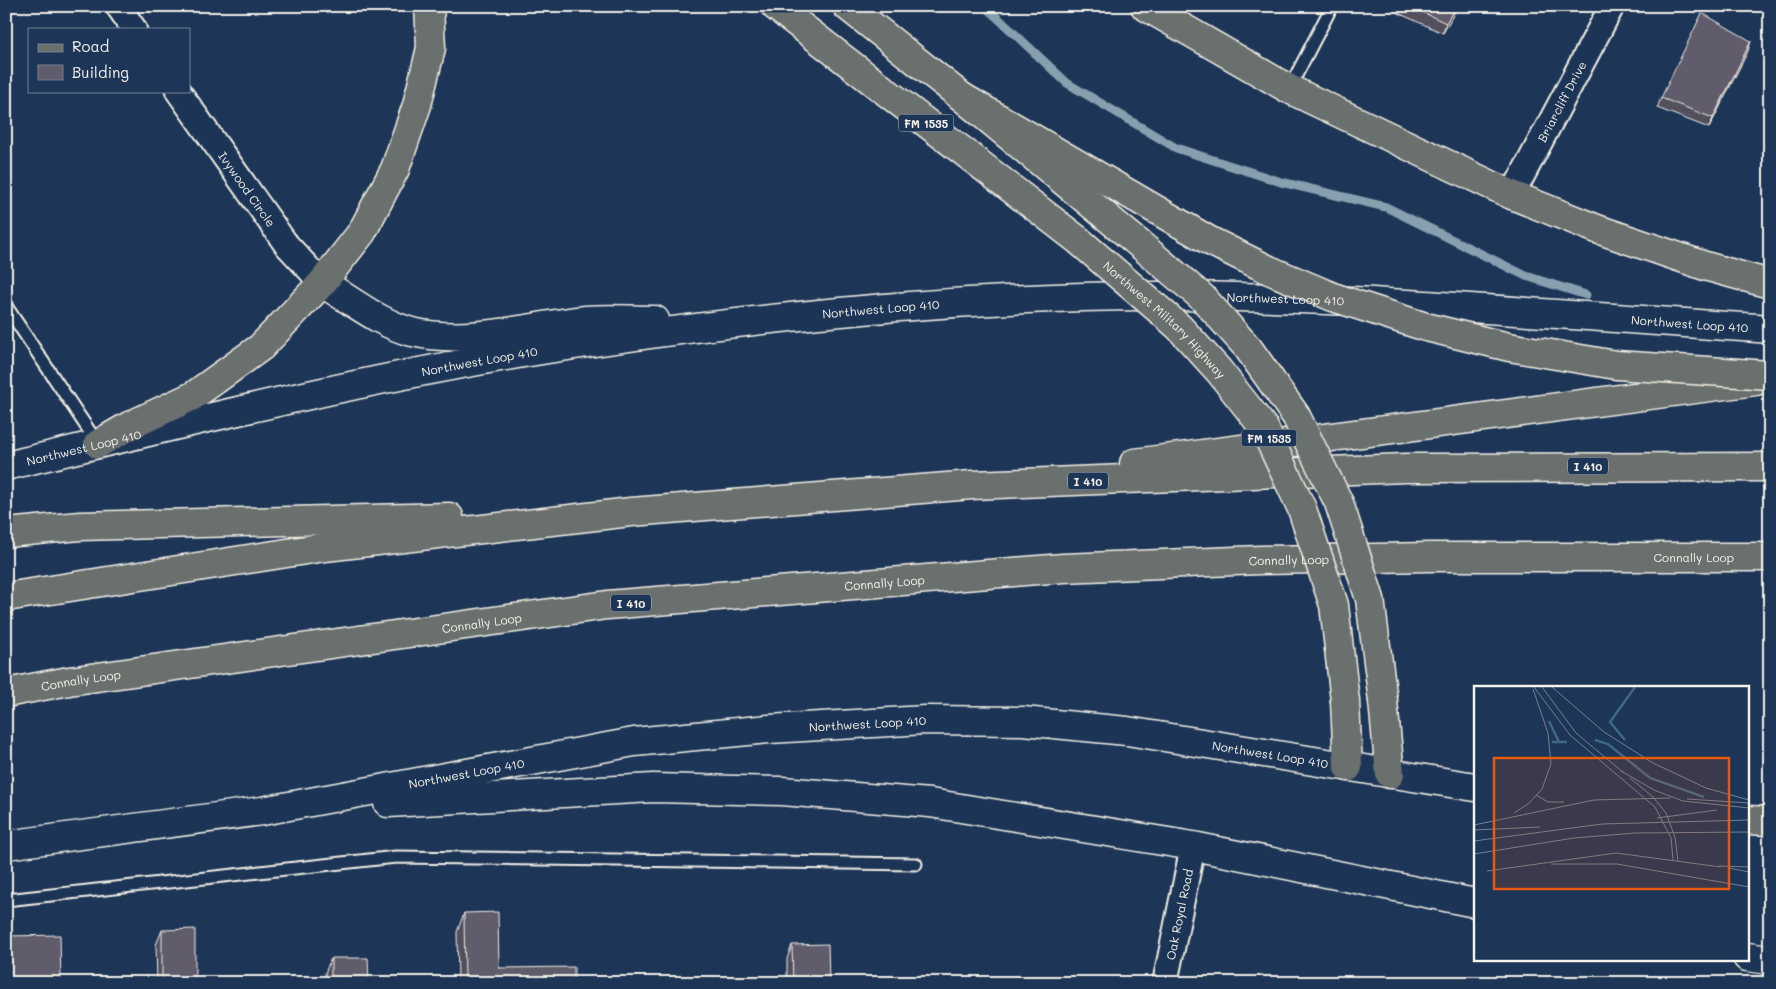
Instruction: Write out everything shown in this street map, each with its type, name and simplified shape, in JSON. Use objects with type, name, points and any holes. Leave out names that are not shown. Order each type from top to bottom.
[{"type":"main road","points":[[98,444],[129,426],[193,396],[261,347],[322,282],[362,232],[394,169],[418,104],[431,48],[429,6]]},
{"type":"main road","name":"Northwest Military Highway","points":[[775,6],[1078,240],[1179,327],[1220,371],[1264,428],[1302,509],[1334,605],[1345,701],[1348,767]]},
{"type":"main road","name":"FM 1535","points":[[847,6],[962,97],[1203,298],[1248,348],[1296,416],[1339,503],[1370,599],[1390,774]]},
{"type":"main road","points":[[1145,6],[1289,89],[1512,195],[1597,229],[1705,266],[1768,278]]},
{"type":"main road","points":[[962,97],[1210,241],[1268,270],[1333,297],[1426,327],[1509,347],[1616,365],[1770,374]]},
{"type":"main road","points":[[322,282],[385,321],[411,332],[447,337],[498,333],[588,320],[756,320]]},
{"type":"main road","name":"Northwest Loop 410","points":[[6,466],[392,378],[546,349],[756,320],[932,305],[1083,297],[1254,298],[1381,302],[1770,329]]},
{"type":"main road","points":[[972,485],[1770,379]]},
{"type":"main road","name":"I 410","points":[[6,597],[325,547],[631,512],[972,485],[1406,468],[1770,467]]},
{"type":"main road","points":[[6,533],[80,526],[631,512]]},
{"type":"main road","name":"Connally Loop","points":[[6,693],[69,681],[607,605],[1053,568],[1260,560],[1389,558],[1770,557]]},
{"type":"main road","name":"Northwest Loop 410","points":[[6,845],[262,811],[634,742],[769,729],[925,720],[1023,721],[1127,731],[1474,787]]},
{"type":"main road","name":"Northwest Loop 410","points":[[262,811],[653,788],[782,791],[930,803],[1193,846],[1474,903]]},
{"type":"main road","points":[[1748,820],[1770,821]]},
{"type":"main road","points":[[1748,827],[1770,831]]},
{"type":"main road","points":[[1748,957],[1770,960]]},
{"type":"street","points":[[118,6],[133,28]]},
{"type":"street","name":"Briarcliff Drive","points":[[1512,195],[1612,6]]},
{"type":"street","name":"Ivywood Circle","points":[[179,92],[286,244],[322,282]]},
{"type":"street","name":"Oak Royal Road","points":[[1165,983],[1193,846]]},
{"type":"lane","points":[[1289,89],[1332,6]]},
{"type":"lane","points":[[6,306],[98,444]]},
{"type":"lane","points":[[6,900],[396,857],[916,864]]},
{"type":"building","points":[[1409,6],[1456,6],[1446,23]]},
{"type":"building","points":[[1702,13],[1751,41],[1713,118],[1661,98]]},
{"type":"building","points":[[498,912],[499,968],[574,967],[574,983],[465,983],[464,913]]},
{"type":"building","points":[[195,929],[195,983],[162,983],[162,930]]},
{"type":"building","points":[[60,935],[61,983],[6,983],[6,936]]},
{"type":"building","points":[[828,944],[829,981],[850,981],[850,983],[793,983],[792,945]]},
{"type":"building","points":[[331,958],[368,958],[369,983],[331,983]]},
{"type":"waterway","points":[[985,6],[1067,83],[1176,148],[1281,182],[1386,207],[1526,276],[1586,295]]}]
